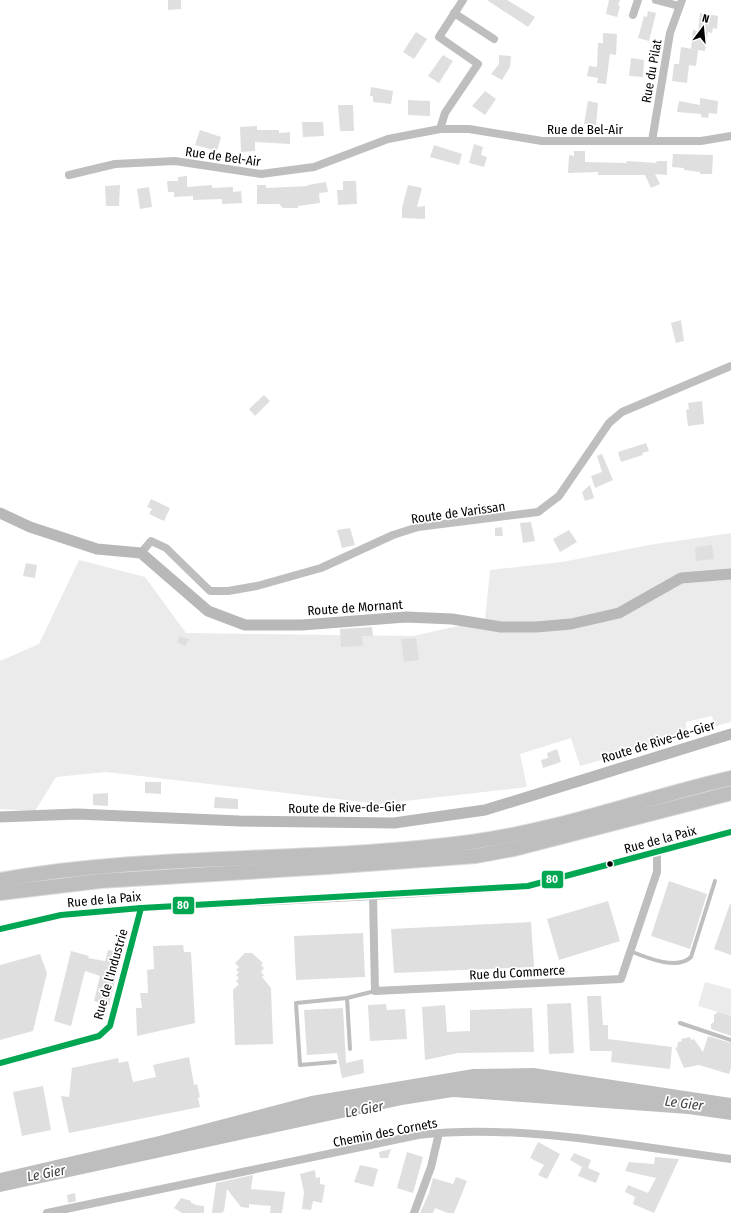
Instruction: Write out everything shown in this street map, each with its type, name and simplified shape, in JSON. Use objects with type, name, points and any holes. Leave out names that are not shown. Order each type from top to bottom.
[{"type":"highway","points":[[0,880],[101,866],[350,852],[470,842],[549,827],[731,778]]},
{"type":"highway","points":[[0,893],[100,880],[334,867],[476,856],[514,849],[731,793]]},
{"type":"main road","points":[[0,513],[30,527],[97,549],[141,553]]},
{"type":"main road","name":"Route de Mornant","points":[[141,553],[208,611],[245,625],[302,625],[406,617],[452,619],[502,627],[536,627],[571,624],[619,613],[681,578],[731,574]]},
{"type":"main road","name":"Route de Rive-de-Gier","points":[[0,817],[77,814],[239,821],[394,823],[485,810],[731,734]]},
{"type":"street","points":[[440,129],[445,113],[478,64],[439,37],[463,0]]},
{"type":"street","points":[[633,16],[638,0]]},
{"type":"street","name":"Rue du Pilat","points":[[652,141],[670,33],[680,3],[656,0]]},
{"type":"street","points":[[454,14],[494,39]]},
{"type":"street","name":"Rue de Bel-Air","points":[[69,175],[115,164],[175,161],[261,174],[314,167],[388,139],[440,129],[469,129],[542,141],[701,141],[731,136]]},
{"type":"street","name":"Route de Varissan","points":[[141,553],[151,541],[166,548],[210,591],[228,591],[257,586],[321,568],[393,535],[418,527],[538,512],[559,496],[609,423],[622,412],[731,366]]},
{"type":"street","name":"Rue de la Paix","points":[[0,929],[61,915],[141,908],[528,886],[731,832]]},
{"type":"street","name":"Rue du Commerce","points":[[375,992],[621,979],[629,951],[657,872],[657,851]]},
{"type":"street","points":[[373,896],[375,992]]},
{"type":"street","name":"Rue de l'Industrie","points":[[0,1063],[99,1036],[110,1026],[141,908]]},
{"type":"street","name":"Chemin des Cornets","points":[[47,1213],[418,1135],[439,1133],[466,1131],[537,1135],[731,1159]]},
{"type":"street","points":[[414,1213],[431,1167],[439,1133]]},
{"type":"lane","points":[[629,951],[657,961],[680,963],[688,961],[691,958],[715,881]]},
{"type":"lane","points":[[335,1062],[300,1065],[296,1003],[347,998],[375,992]]},
{"type":"lane","points":[[347,998],[350,1049]]},
{"type":"lane","points":[[680,1023],[731,1040]]},
{"type":"shaded area","points":[[731,533],[731,722],[715,726],[712,716],[686,722],[687,736],[580,766],[571,738],[520,754],[527,787],[379,804],[106,772],[56,777],[35,811],[0,809],[0,661],[39,644],[79,560],[145,577],[186,633],[413,636],[485,620],[490,570],[562,562],[649,545]]},
{"type":"shaded area","points":[[705,982],[731,989],[731,1016],[698,1006]]},
{"type":"water","name":"Le Gier","points":[[534,1068],[731,1098],[731,1120],[688,1114],[453,1097],[402,1105],[0,1192],[0,1173],[159,1136],[311,1096],[473,1069]]},
{"type":"building","points":[[168,0],[181,0],[181,9],[168,10]]},
{"type":"building","points":[[487,0],[507,0],[535,17],[528,27]]},
{"type":"building","points":[[609,0],[620,0],[617,17],[606,14]]},
{"type":"building","points":[[648,11],[656,13],[649,41],[638,38],[644,16],[647,17]]},
{"type":"building","points":[[700,13],[718,16],[717,29],[713,28],[712,33],[708,32],[705,51],[691,49],[693,30],[698,31]]},
{"type":"building","points":[[416,32],[427,39],[414,59],[403,52]]},
{"type":"building","points":[[603,33],[617,34],[616,55],[610,54],[606,84],[597,83],[598,78],[587,76],[589,66],[597,67],[598,43],[603,43]]},
{"type":"building","points":[[681,47],[698,50],[696,66],[689,65],[687,83],[672,81],[674,64],[679,64]]},
{"type":"building","points":[[443,55],[453,61],[439,83],[428,76]]},
{"type":"building","points":[[499,55],[511,56],[510,67],[502,80],[491,74],[499,64]]},
{"type":"building","points":[[631,58],[644,60],[643,77],[629,76]]},
{"type":"building","points":[[371,87],[393,91],[391,104],[373,102],[373,96],[370,96]]},
{"type":"building","points":[[485,91],[496,99],[485,115],[472,106]]},
{"type":"building","points":[[700,98],[718,101],[717,114],[709,113],[708,118],[701,117],[701,114],[677,112],[679,101],[700,105]]},
{"type":"building","points":[[408,100],[430,101],[430,116],[408,115]]},
{"type":"building","points":[[588,101],[598,103],[596,125],[584,124]]},
{"type":"building","points":[[338,105],[353,105],[354,131],[340,131]]},
{"type":"building","points":[[302,122],[323,122],[324,136],[303,137]]},
{"type":"building","points":[[257,126],[257,130],[279,130],[279,133],[290,132],[290,144],[255,142],[255,151],[241,152],[240,127]]},
{"type":"building","points":[[200,130],[221,137],[217,151],[195,145]]},
{"type":"building","points":[[474,144],[483,147],[481,155],[487,157],[484,167],[469,163]]},
{"type":"building","points":[[434,145],[462,154],[459,165],[430,157]]},
{"type":"building","points":[[574,151],[585,151],[585,162],[626,163],[627,161],[656,163],[657,161],[667,161],[667,175],[655,174],[660,184],[651,188],[645,175],[598,175],[598,172],[568,173],[569,155],[574,156]]},
{"type":"building","points":[[673,154],[713,155],[712,174],[700,174],[700,172],[684,170],[684,168],[672,167]]},
{"type":"building","points":[[187,176],[187,187],[212,185],[212,188],[233,187],[233,192],[241,191],[242,203],[222,204],[222,199],[193,200],[193,196],[174,197],[174,192],[168,192],[167,181],[178,181],[178,177]]},
{"type":"building","points":[[343,181],[356,181],[357,204],[338,205],[337,190],[343,190]]},
{"type":"building","points":[[326,182],[328,192],[319,193],[320,203],[298,206],[298,208],[283,208],[279,204],[257,204],[257,185],[266,185],[266,188],[308,186]]},
{"type":"building","points":[[120,185],[119,206],[106,206],[105,186]]},
{"type":"building","points":[[408,185],[422,188],[417,207],[425,206],[425,219],[402,218],[402,208]]},
{"type":"building","points":[[149,187],[152,207],[140,209],[137,189]]},
{"type":"building","points":[[681,320],[684,341],[676,343],[671,323]]},
{"type":"building","points":[[264,395],[270,401],[255,416],[249,409]]},
{"type":"building","points":[[702,401],[704,424],[688,426],[686,410],[689,409],[688,403]]},
{"type":"building","points":[[646,443],[649,451],[642,453],[643,455],[621,462],[618,452]]},
{"type":"building","points":[[602,454],[613,480],[595,488],[591,476],[602,472],[597,456]]},
{"type":"building","points":[[590,485],[594,498],[585,501],[582,492]]},
{"type":"building","points":[[151,499],[170,508],[164,521],[149,514],[152,509],[147,507]]},
{"type":"building","points":[[531,522],[535,541],[523,543],[520,523]]},
{"type":"building","points":[[502,527],[503,536],[495,536],[495,528]]},
{"type":"building","points":[[350,528],[355,545],[342,548],[337,530]]},
{"type":"building","points":[[569,530],[577,542],[560,552],[553,539]]},
{"type":"building","points":[[712,545],[714,559],[696,561],[695,547]]},
{"type":"building","points":[[26,563],[37,565],[35,578],[23,576]]},
{"type":"building","points":[[372,627],[373,636],[362,636],[363,646],[341,647],[340,629]]},
{"type":"building","points":[[179,636],[189,639],[185,646],[177,642]]},
{"type":"building","points":[[416,638],[419,660],[404,662],[401,639]]},
{"type":"building","points":[[557,749],[561,762],[543,768],[541,760],[548,758],[547,753]]},
{"type":"building","points":[[145,782],[161,782],[161,794],[145,793]]},
{"type":"building","points":[[108,793],[108,806],[93,805],[93,794]]},
{"type":"building","points":[[215,797],[238,799],[238,809],[214,808]]},
{"type":"building","points":[[669,881],[707,894],[690,949],[651,936]]},
{"type":"building","points":[[608,901],[620,941],[559,960],[547,919]]},
{"type":"building","points":[[731,904],[731,955],[714,949]]},
{"type":"building","points":[[531,922],[534,967],[394,973],[391,929]]},
{"type":"building","points":[[363,933],[365,977],[296,980],[294,936]]},
{"type":"building","points":[[183,945],[184,952],[191,952],[195,1023],[137,1036],[136,1008],[142,1008],[140,993],[148,993],[147,970],[154,969],[153,946]]},
{"type":"building","points":[[108,950],[122,952],[109,1005],[94,1001],[100,976],[85,971],[71,1026],[54,1021],[71,951],[89,956],[88,958],[105,961]]},
{"type":"building","points":[[245,953],[252,953],[263,963],[261,965],[264,968],[261,972],[264,975],[262,977],[271,988],[273,1044],[235,1045],[233,990],[239,984],[236,981],[239,978],[236,975],[239,972],[236,970],[239,967],[235,963]]},
{"type":"building","points":[[40,954],[47,973],[33,1031],[0,1040],[0,965]]},
{"type":"building","points":[[587,996],[601,996],[603,1025],[608,1025],[608,1039],[672,1047],[670,1069],[611,1062],[612,1051],[590,1051]]},
{"type":"building","points":[[571,1003],[574,1053],[549,1054],[547,1004]]},
{"type":"building","points":[[386,1004],[387,1010],[405,1009],[407,1039],[370,1041],[368,1005]]},
{"type":"building","points":[[445,1005],[447,1032],[470,1031],[470,1010],[532,1008],[534,1052],[458,1053],[425,1060],[422,1007]]},
{"type":"building","points":[[343,1008],[346,1063],[363,1059],[364,1073],[342,1078],[337,1053],[307,1055],[304,1010]]},
{"type":"building","points":[[718,1012],[731,1016],[731,1036],[711,1029],[711,1024],[714,1022],[714,1015]]},
{"type":"building","points":[[708,1036],[731,1043],[731,1068],[729,1074],[699,1065],[684,1068],[675,1047],[677,1048],[678,1042],[682,1041],[681,1039],[690,1037],[691,1040],[694,1039],[703,1052]]},
{"type":"building","points":[[189,1057],[194,1085],[197,1084],[200,1097],[198,1098],[200,1107],[69,1133],[61,1096],[69,1097],[72,1068],[118,1058],[119,1063],[128,1061],[133,1082],[156,1077],[153,1065]]},
{"type":"building","points":[[43,1086],[51,1130],[22,1136],[13,1092]]},
{"type":"building","points":[[538,1142],[560,1154],[547,1179],[538,1175],[544,1165],[530,1158]]},
{"type":"building","points":[[391,1149],[388,1158],[380,1158],[379,1152]]},
{"type":"building","points":[[407,1152],[423,1157],[413,1193],[397,1188]]},
{"type":"building","points":[[574,1153],[591,1160],[588,1168],[600,1173],[596,1183],[578,1176],[582,1167],[570,1160]]},
{"type":"building","points":[[655,1157],[679,1159],[654,1213],[633,1204],[635,1197],[625,1192],[628,1185],[648,1193],[656,1178],[625,1171],[629,1162],[654,1164]]},
{"type":"building","points":[[360,1165],[378,1169],[373,1187],[354,1182]]},
{"type":"building","points":[[315,1170],[316,1178],[320,1177],[320,1184],[325,1185],[322,1203],[313,1201],[311,1210],[302,1209],[304,1192],[300,1174]]},
{"type":"building","points":[[253,1175],[251,1189],[285,1192],[282,1213],[270,1213],[271,1206],[249,1204],[249,1208],[241,1207],[227,1189],[224,1211],[221,1213],[212,1213],[216,1183]]},
{"type":"building","points":[[456,1177],[467,1181],[454,1213],[448,1213],[435,1208],[433,1213],[420,1213],[429,1193],[433,1178],[453,1184]]},
{"type":"building","points":[[75,1193],[76,1201],[68,1203],[67,1195]]},
{"type":"building","points":[[181,1198],[191,1201],[191,1203],[195,1205],[204,1206],[204,1213],[182,1213],[174,1208]]},
{"type":"transit line","name":"80","points":[[0,929],[61,915],[141,908],[528,886],[731,832]]},
{"type":"transit line","name":"80","points":[[0,1063],[99,1036],[110,1026],[141,908]]}]
